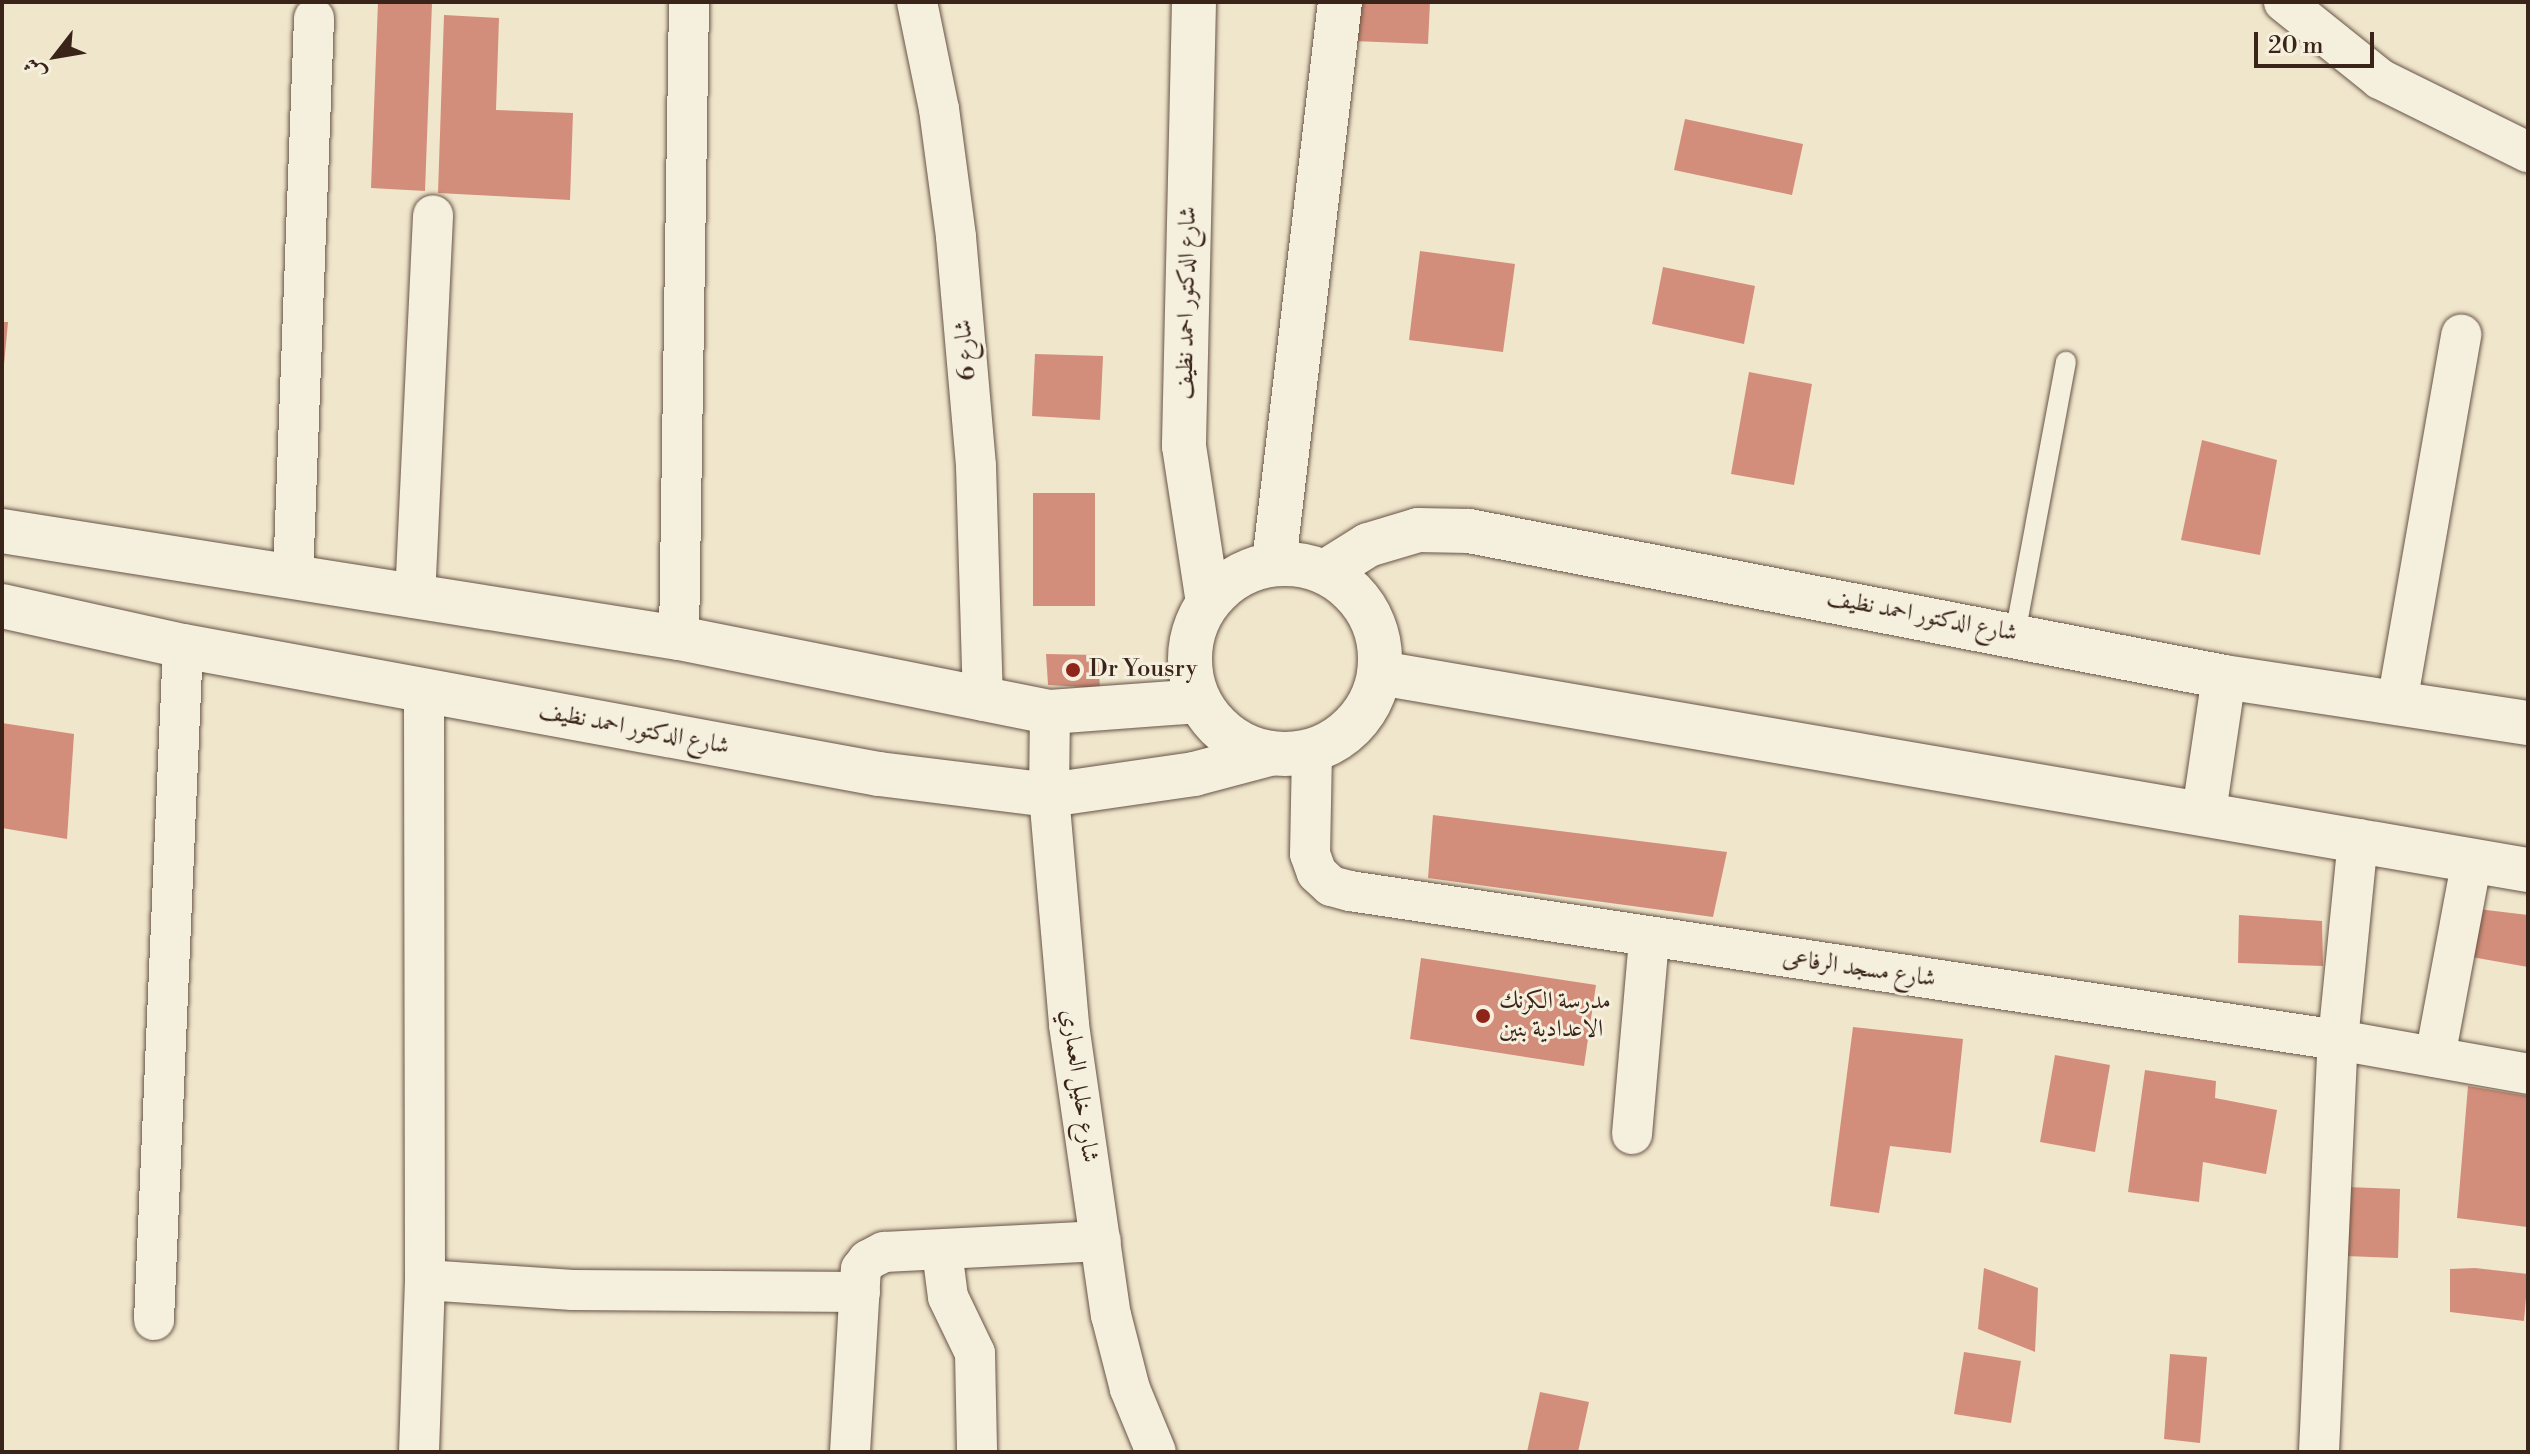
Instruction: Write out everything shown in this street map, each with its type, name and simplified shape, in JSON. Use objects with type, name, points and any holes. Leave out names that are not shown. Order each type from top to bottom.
[{"type":"street","points":[[679,638],[689,2]]},
{"type":"street","name":"شارع 6","points":[[917,2],[939,109],[956,237],[977,481],[983,701]]},
{"type":"street","name":"شارع الدكتور احمد نظيف","points":[[1194,2],[1184,446],[1208,602]]},
{"type":"street","points":[[1274,563],[1340,2]]},
{"type":"street","points":[[2291,6],[2380,79],[2528,152]]},
{"type":"street","points":[[293,578],[314,18]]},
{"type":"street","points":[[415,598],[433,215]]},
{"type":"street","points":[[2397,703],[2461,335]]},
{"type":"street","name":"شارع الدكتور احمد نظيف","points":[[1325,572],[1368,545],[1418,530],[1469,531],[2015,634],[2224,677],[2528,723]]},
{"type":"street","points":[[2,531],[679,638],[1050,712],[1199,701]]},
{"type":"street","points":[[1274,563],[1325,572],[1350,589],[1369,613],[1379,642],[1380,673],[1358,722],[1337,740],[1312,751],[1269,754],[1228,735],[1199,701],[1190,650],[1208,602],[1237,576],[1274,563]]},
{"type":"street","name":"شارع الدكتور احمد نظيف","points":[[2,606],[183,646],[879,774],[1049,795],[1194,774],[1269,754]]},
{"type":"street","points":[[154,1320],[183,646]]},
{"type":"street","points":[[1380,673],[2528,870]]},
{"type":"street","points":[[2204,812],[2224,677]]},
{"type":"street","points":[[419,1452],[425,1280],[424,689]]},
{"type":"street","name":"شارع خليل العماري","points":[[1050,712],[1049,795],[1069,1025],[1111,1315],[1130,1389],[1156,1452]]},
{"type":"street","name":"شارع مسجد الرفاعى","points":[[1312,751],[1310,854],[1317,873],[1331,886],[1649,938],[2338,1040],[2528,1074]]},
{"type":"street","points":[[2319,1452],[2338,1040],[2358,839]]},
{"type":"street","points":[[2435,1057],[2472,860]]},
{"type":"street","points":[[1632,1134],[1649,938]]},
{"type":"street","points":[[850,1452],[861,1269],[876,1255],[1101,1241]]},
{"type":"street","points":[[942,1251],[948,1297],[975,1353],[977,1452]]},
{"type":"street","points":[[425,1280],[573,1290],[860,1292]]},
{"type":"lane","points":[[2015,634],[2066,362]]},
{"type":"building","points":[[378,2],[432,3],[425,191],[371,188]]},
{"type":"building","points":[[1355,2],[1430,2],[1428,44],[1353,41]]},
{"type":"building","points":[[444,15],[499,18],[496,110],[573,113],[570,200],[438,193]]},
{"type":"building","points":[[1685,119],[1803,144],[1792,195],[1674,170]]},
{"type":"building","points":[[1420,251],[1515,264],[1503,352],[1409,340]]},
{"type":"building","points":[[1663,267],[1755,286],[1744,344],[1652,324]]},
{"type":"building","points":[[2,322],[8,322],[4,365],[2,365]]},
{"type":"building","points":[[1035,354],[1103,356],[1100,420],[1032,416]]},
{"type":"building","points":[[1749,372],[1812,384],[1794,485],[1731,474]]},
{"type":"building","points":[[2202,440],[2277,460],[2260,555],[2181,540]]},
{"type":"building","points":[[1033,493],[1095,493],[1095,606],[1033,606]]},
{"type":"building","name":"Dr Yousry","points":[[1046,654],[1098,655],[1100,688],[1048,685]]},
{"type":"building","points":[[2,723],[74,734],[67,839],[2,828]]},
{"type":"building","points":[[1433,815],[1727,852],[1713,917],[1428,878]]},
{"type":"building","points":[[2478,909],[2528,915],[2528,967],[2466,956]]},
{"type":"building","points":[[2239,915],[2322,921],[2323,966],[2238,963]]},
{"type":"building","points":[[1421,958],[1596,985],[1584,1066],[1410,1039]]},
{"type":"building","points":[[1853,1027],[1963,1039],[1951,1153],[1890,1146],[1879,1213],[1830,1206]]},
{"type":"building","points":[[2055,1055],[2110,1065],[2095,1152],[2040,1142]]},
{"type":"building","points":[[2145,1070],[2216,1081],[2215,1098],[2277,1110],[2266,1174],[2203,1162],[2199,1202],[2128,1192]]},
{"type":"building","points":[[2468,1086],[2528,1096],[2527,1227],[2457,1218]]},
{"type":"building","points":[[2347,1187],[2400,1189],[2398,1258],[2345,1256]]},
{"type":"building","points":[[1984,1268],[2038,1288],[2035,1352],[1978,1329]]},
{"type":"building","points":[[2475,1268],[2528,1274],[2524,1321],[2450,1312],[2450,1269]]},
{"type":"building","points":[[1964,1352],[2021,1361],[2011,1423],[1954,1414]]},
{"type":"building","points":[[2170,1354],[2207,1357],[2200,1443],[2164,1439]]},
{"type":"building","points":[[1540,1392],[1589,1402],[1578,1452],[1527,1452]]},
{"type":"place","name":"Dr Yousry","points":[[1073,670]]},
{"type":"place","name":"مدرسة الكرنك الاعدادية بنين","points":[[1483,1016]]}]
